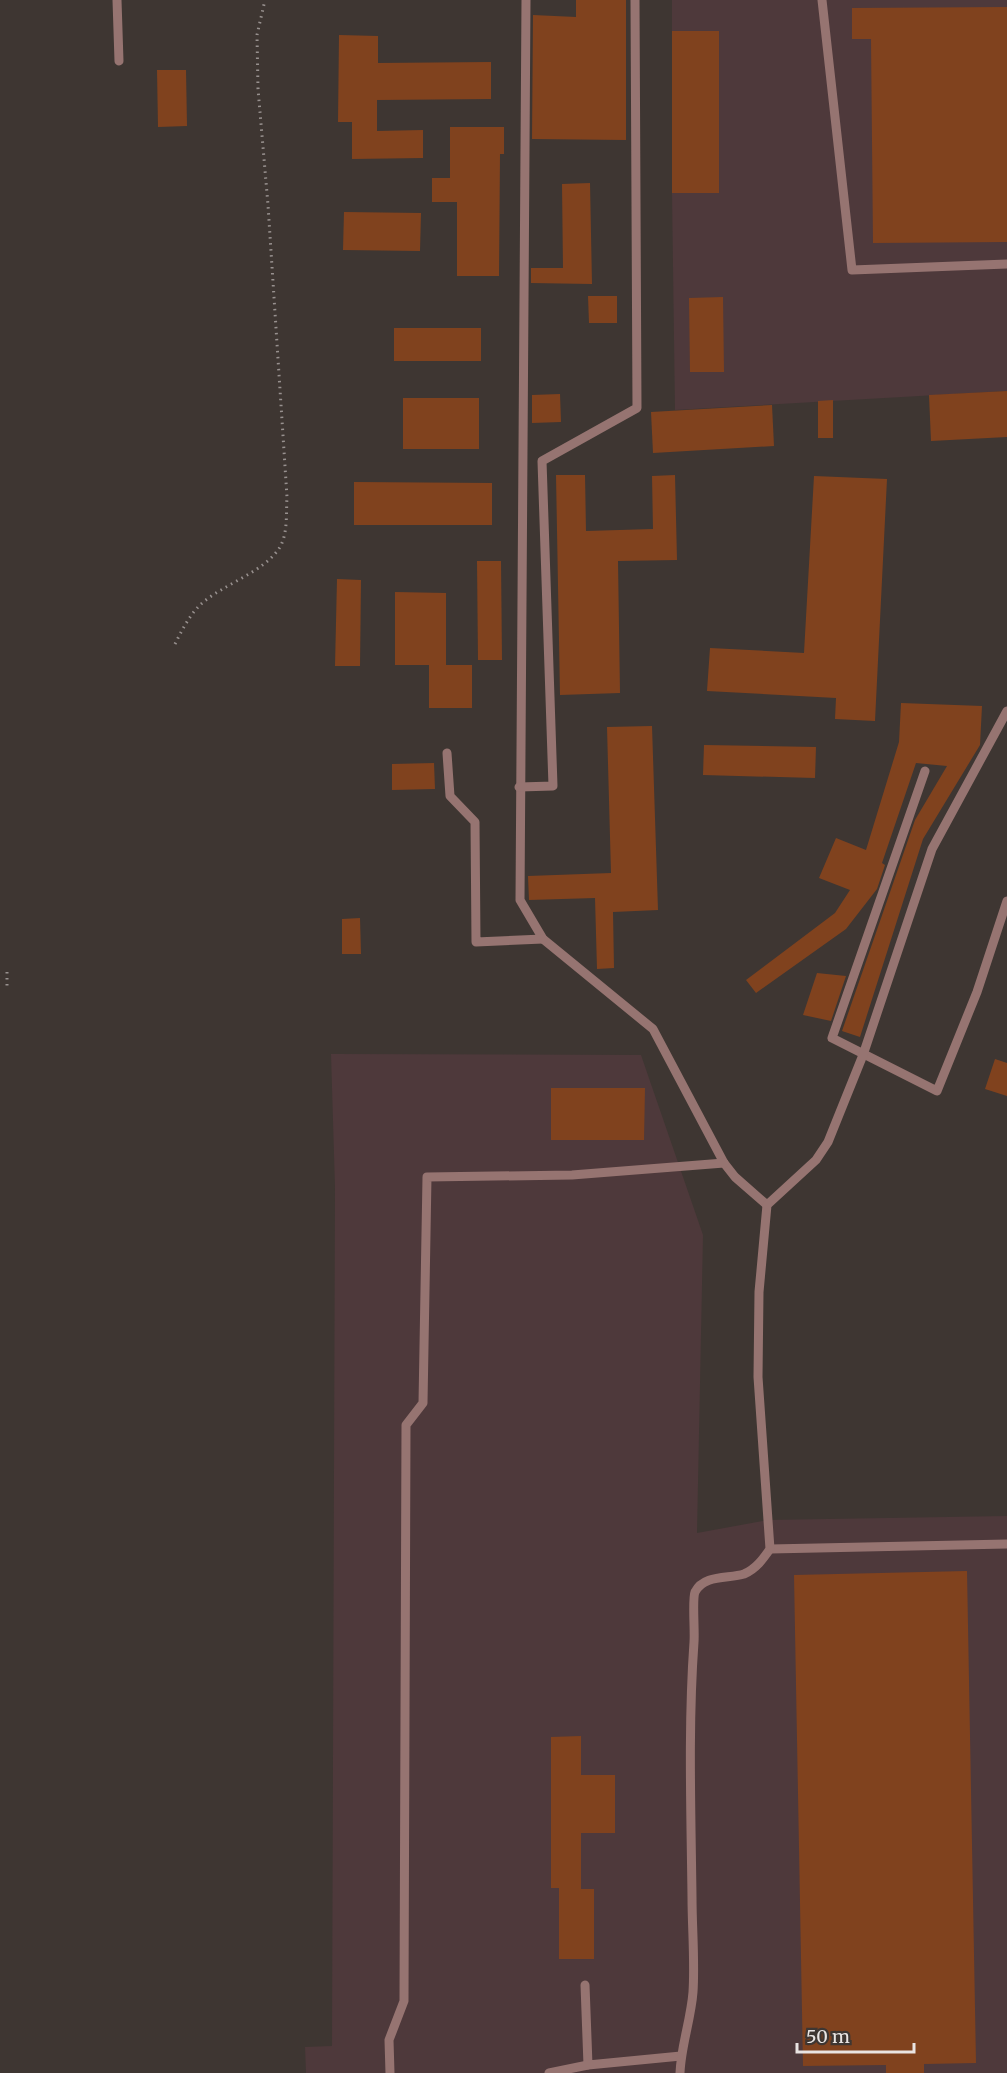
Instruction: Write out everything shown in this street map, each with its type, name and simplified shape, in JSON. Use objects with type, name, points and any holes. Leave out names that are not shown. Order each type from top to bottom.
[{"type":"lane","points":[[117,0],[119,61]]},
{"type":"lane","points":[[526,0],[520,900],[543,939],[652,1029],[724,1163],[735,1177],[767,1205]]},
{"type":"lane","points":[[519,787],[553,786],[542,461],[637,408],[635,0]]},
{"type":"lane","points":[[822,0],[852,270],[1007,264]]},
{"type":"lane","points":[[680,2073],[693,1993],[691,1690],[695,1623],[693,1598],[696,1590],[710,1580],[750,1571],[762,1562],[770,1549],[758,1377],[759,1292],[767,1205],[816,1160],[828,1142],[863,1055],[932,849],[1007,711]]},
{"type":"lane","points":[[447,753],[450,796],[475,822],[476,942],[543,939]]},
{"type":"lane","points":[[925,771],[832,1038],[936,1091],[977,992],[1007,901]]},
{"type":"lane","points":[[390,2073],[389,2040],[404,2001],[406,1425],[423,1403],[427,1177],[572,1175],[724,1163]]},
{"type":"lane","points":[[770,1549],[1007,1544]]},
{"type":"lane","points":[[585,1984],[588,2065]]},
{"type":"lane","points":[[549,2073],[588,2065],[681,2056]]},
{"type":"path","points":[[175,644],[186,622],[201,604],[267,561],[279,549],[284,536],[287,497],[258,89],[257,35],[265,0]]},
{"type":"path","points":[[7,972],[7,989]]},
{"type":"shaded area","points":[[672,0],[1007,0],[1007,391],[675,410]]},
{"type":"shaded area","points":[[331,1054],[641,1055],[703,1235],[697,1533],[768,1520],[1007,1516],[1007,2073],[306,2073],[305,2047],[332,2046],[335,1187]]},
{"type":"building","points":[[576,0],[626,0],[626,140],[532,139],[533,15],[576,17]]},
{"type":"building","points":[[1007,7],[1007,242],[873,243],[871,39],[852,39],[852,8]]},
{"type":"building","points":[[672,31],[719,31],[719,193],[672,193]]},
{"type":"building","points":[[339,35],[378,36],[378,63],[491,62],[491,99],[377,100],[377,131],[423,130],[423,158],[352,159],[352,122],[338,122]]},
{"type":"building","points":[[157,70],[186,70],[187,126],[158,127]]},
{"type":"building","points":[[450,127],[504,127],[504,154],[500,154],[499,276],[457,276],[457,202],[432,202],[432,178],[450,178]]},
{"type":"building","points":[[590,183],[592,284],[531,283],[531,268],[563,268],[562,184]]},
{"type":"building","points":[[344,212],[421,213],[420,251],[343,250]]},
{"type":"building","points":[[588,296],[617,296],[617,323],[589,323]]},
{"type":"building","points":[[723,297],[724,372],[690,372],[689,298]]},
{"type":"building","points":[[394,328],[481,328],[481,361],[394,361]]},
{"type":"building","points":[[1007,391],[1007,437],[931,441],[929,395]]},
{"type":"building","points":[[560,394],[561,422],[532,423],[532,395]]},
{"type":"building","points":[[403,398],[479,398],[479,449],[403,449]]},
{"type":"building","points":[[833,400],[833,438],[818,438],[818,401]]},
{"type":"building","points":[[772,405],[774,446],[653,453],[651,412]]},
{"type":"building","points":[[556,475],[585,475],[586,531],[653,529],[652,476],[675,475],[677,560],[618,561],[620,693],[560,695]]},
{"type":"building","points":[[814,476],[887,479],[875,721],[835,719],[836,698],[707,691],[710,648],[804,653]]},
{"type":"building","points":[[354,482],[492,483],[492,525],[354,525]]},
{"type":"building","points":[[477,561],[501,561],[502,660],[478,660]]},
{"type":"building","points":[[337,579],[361,580],[360,666],[335,666]]},
{"type":"building","points":[[395,592],[446,593],[446,665],[472,665],[472,708],[429,708],[429,665],[395,665]]},
{"type":"building","points":[[901,703],[982,706],[980,745],[923,839],[860,1037],[842,1031],[915,820],[947,766],[916,763],[882,863],[885,865],[877,889],[846,929],[756,993],[746,980],[835,913],[850,890],[819,878],[836,838],[866,850],[899,742]]},
{"type":"building","points":[[652,726],[658,910],[613,912],[614,968],[597,969],[595,898],[529,900],[528,876],[611,873],[607,727]]},
{"type":"building","points":[[704,745],[816,747],[815,778],[703,775]]},
{"type":"building","points":[[434,763],[435,789],[392,790],[392,764]]},
{"type":"building","points":[[360,918],[361,954],[342,954],[342,919]]},
{"type":"building","points":[[817,973],[846,976],[831,1021],[803,1015]]},
{"type":"building","points":[[995,1059],[1007,1063],[1007,1096],[985,1089]]},
{"type":"building","points":[[551,1088],[645,1088],[644,1140],[551,1140]]},
{"type":"building","points":[[967,1571],[976,2063],[924,2064],[924,2073],[886,2073],[886,2065],[803,2066],[794,1575]]},
{"type":"building","points":[[581,1736],[581,1775],[615,1775],[615,1833],[581,1833],[581,1889],[594,1889],[594,1959],[559,1959],[559,1888],[551,1888],[551,1737]]}]
